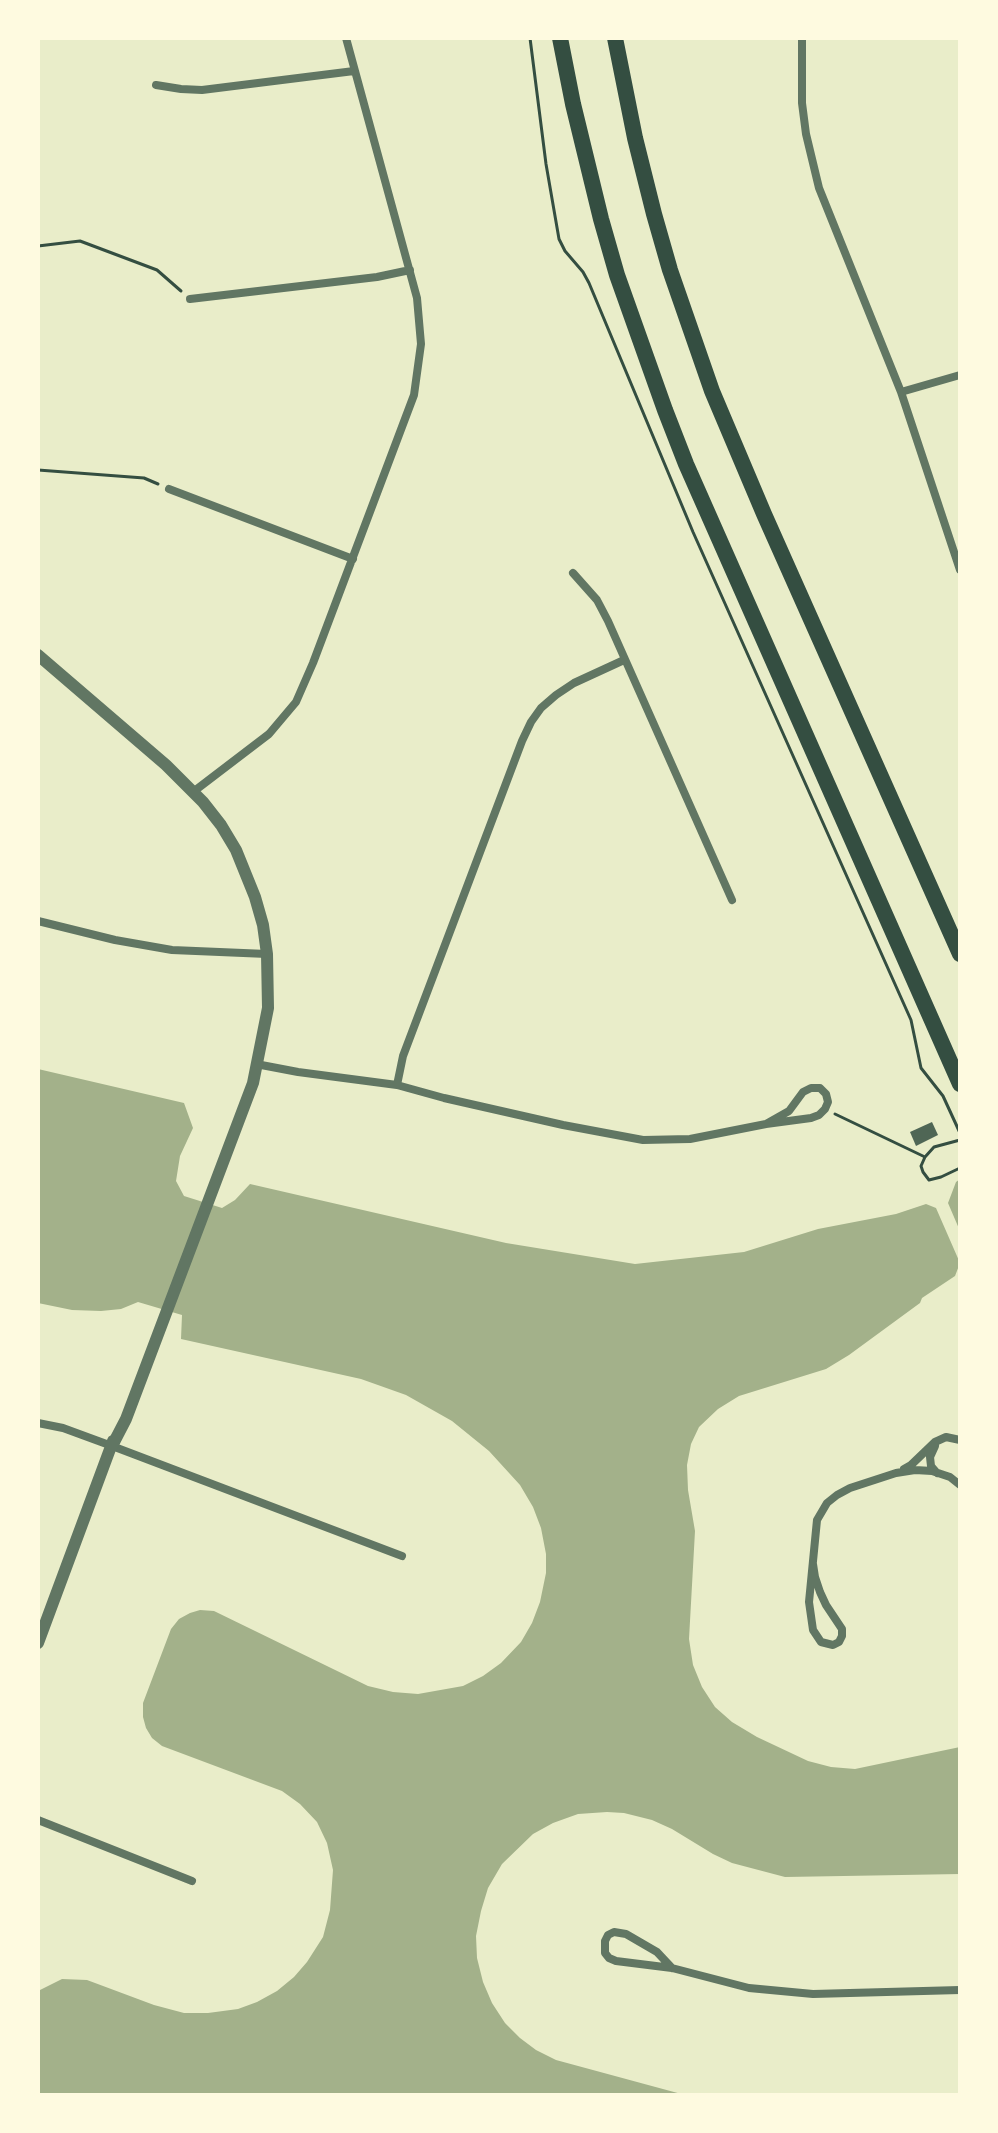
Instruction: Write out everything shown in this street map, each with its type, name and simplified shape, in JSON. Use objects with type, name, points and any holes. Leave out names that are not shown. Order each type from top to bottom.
[{"type":"main road","points":[[560,38],[601,219],[665,410],[686,464],[960,1084]]},
{"type":"main road","points":[[615,38],[654,214],[712,391],[960,954]]},
{"type":"street","points":[[193,792],[269,734],[296,702],[406,418],[416,381],[421,320],[346,38]]},
{"type":"street","points":[[802,38],[802,103],[819,188],[901,392],[960,570]]},
{"type":"street","points":[[156,85],[202,90],[354,71]]},
{"type":"street","points":[[190,299],[377,277],[410,270]]},
{"type":"street","points":[[901,392],[960,375]]},
{"type":"street","points":[[169,489],[353,559]]},
{"type":"street","points":[[573,573],[597,600],[732,900]]},
{"type":"street","points":[[38,655],[156,756],[221,825],[246,872],[263,925],[268,1008],[253,1083],[119,1416],[112,1446],[38,1643]]},
{"type":"street","points":[[397,1085],[403,1056],[531,722],[541,708],[574,683],[624,660]]},
{"type":"street","points":[[38,921],[172,950],[267,954]]},
{"type":"street","points":[[256,1064],[397,1085],[518,1115],[633,1139],[664,1141],[811,1118],[825,1109],[828,1102],[826,1094],[820,1088],[811,1088],[803,1092],[789,1111],[766,1124]]},
{"type":"street","points":[[38,1423],[63,1428],[402,1556]]},
{"type":"street","points":[[896,1473],[911,1465],[935,1442],[946,1437],[960,1440]]},
{"type":"street","points":[[938,1473],[931,1466],[930,1457],[942,1439]]},
{"type":"street","points":[[813,1564],[820,1592],[842,1629],[839,1642],[833,1645],[821,1642],[813,1630],[809,1602],[817,1520],[827,1503],[850,1488],[915,1470],[938,1473],[960,1485]]},
{"type":"street","points":[[38,1820],[192,1881]]},
{"type":"street","points":[[672,1968],[657,1952],[626,1934],[614,1932],[605,1941],[605,1953],[616,1961],[672,1968],[749,1988],[813,1994],[960,1990]]},
{"type":"path","points":[[38,246],[80,241],[157,270],[190,299]]},
{"type":"path","points":[[38,470],[144,478],[169,489]]},
{"type":"path","points":[[825,1109],[925,1157]]},
{"type":"path","points":[[960,1140],[934,1147],[921,1166],[929,1180],[960,1168]]},
{"type":"shaded area","points":[[38,1069],[184,1103],[193,1128],[180,1156],[176,1181],[184,1196],[222,1208],[250,1184],[506,1243],[635,1264],[744,1252],[818,1229],[896,1214],[926,1204],[936,1208],[960,1263],[955,1276],[826,1369],[739,1396],[718,1409],[699,1427],[691,1444],[687,1465],[695,1531],[689,1639],[693,1665],[715,1707],[757,1737],[808,1761],[855,1769],[960,1747],[960,1874],[785,1877],[732,1863],[672,1829],[624,1813],[578,1814],[533,1834],[502,1864],[488,1888],[481,1911],[476,1936],[477,1958],[492,2003],[520,2038],[556,2060],[685,2095],[38,2095],[40,1990],[62,1979],[87,1980],[184,2013],[238,2009],[277,1991],[294,1977],[323,1937],[330,1910],[333,1870],[327,1843],[317,1822],[282,1791],[162,1746],[146,1728],[143,1703],[171,1629],[179,1619],[200,1610],[214,1611],[368,1686],[418,1694],[463,1686],[483,1676],[521,1642],[540,1602],[546,1554],[541,1528],[520,1485],[489,1451],[452,1421],[406,1395],[361,1379],[181,1339],[182,1315],[138,1302],[121,1309],[101,1311],[72,1310],[38,1303]]},
{"type":"shaded area","points":[[960,1179],[960,1231],[948,1203]]},
{"type":"building","points":[[932,1122],[938,1135],[916,1146],[910,1132]]}]
